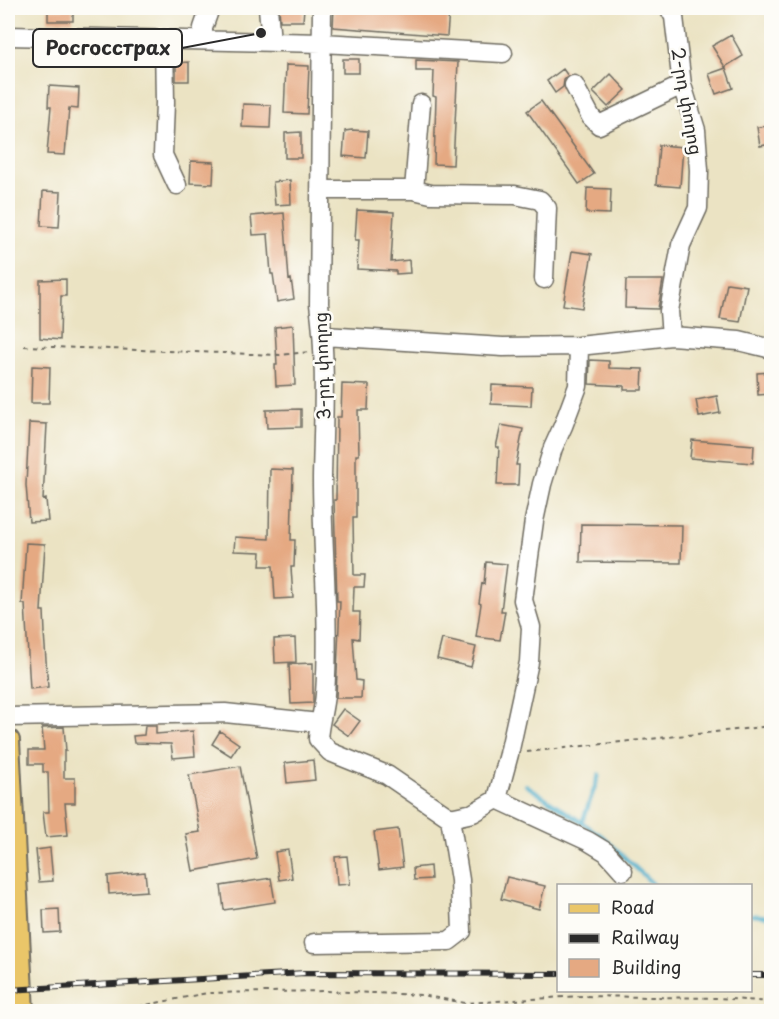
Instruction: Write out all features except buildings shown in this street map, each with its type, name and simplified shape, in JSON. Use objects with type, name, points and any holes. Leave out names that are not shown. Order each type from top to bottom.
[{"type":"main road","points":[[8,741],[12,898],[22,1011]]},
{"type":"street","points":[[203,39],[203,28],[210,8]]},
{"type":"street","points":[[268,8],[271,41]]},
{"type":"street","name":"3-րդ փողոց","points":[[319,723],[326,686],[322,498],[324,344],[319,304],[322,8]]},
{"type":"street","name":"2-րդ փողոց","points":[[669,8],[674,17],[682,85],[696,130],[699,170],[698,208],[681,245],[669,311],[671,336]]},
{"type":"street","points":[[8,36],[271,41],[503,53]]},
{"type":"street","points":[[164,39],[163,155],[177,185]]},
{"type":"street","points":[[574,85],[591,117],[599,125],[682,85]]},
{"type":"street","points":[[414,190],[421,104]]},
{"type":"street","points":[[321,190],[414,190],[431,194],[515,195],[540,200],[547,208],[544,279]]},
{"type":"street","points":[[324,344],[579,346],[671,336],[739,341],[771,349]]},
{"type":"street","points":[[450,818],[473,813],[496,799],[509,753],[529,662],[531,627],[523,600],[534,521],[553,448],[564,426],[578,386],[579,346]]},
{"type":"street","points":[[8,717],[225,713],[319,723],[318,739],[330,752],[387,775],[450,818],[460,880],[462,931],[449,941],[314,943]]},
{"type":"street","points":[[496,799],[588,841],[606,852],[623,871]]},
{"type":"path","points":[[24,346],[280,355],[324,344]]},
{"type":"path","points":[[509,753],[771,726]]},
{"type":"path","points":[[67,1011],[136,1007],[207,993],[326,991],[421,995],[465,1003],[582,996],[718,998],[771,1002]]},
{"type":"waterway","points":[[582,823],[599,775]]},
{"type":"waterway","points":[[526,785],[602,836],[653,884]]},
{"type":"waterway","points":[[752,915],[772,917]]},
{"type":"railway","points":[[8,990],[305,973],[557,974]]},
{"type":"railway","points":[[752,975],[772,975]]},
{"type":"place","name":"Росгосстрах","points":[[261,33]]}]
